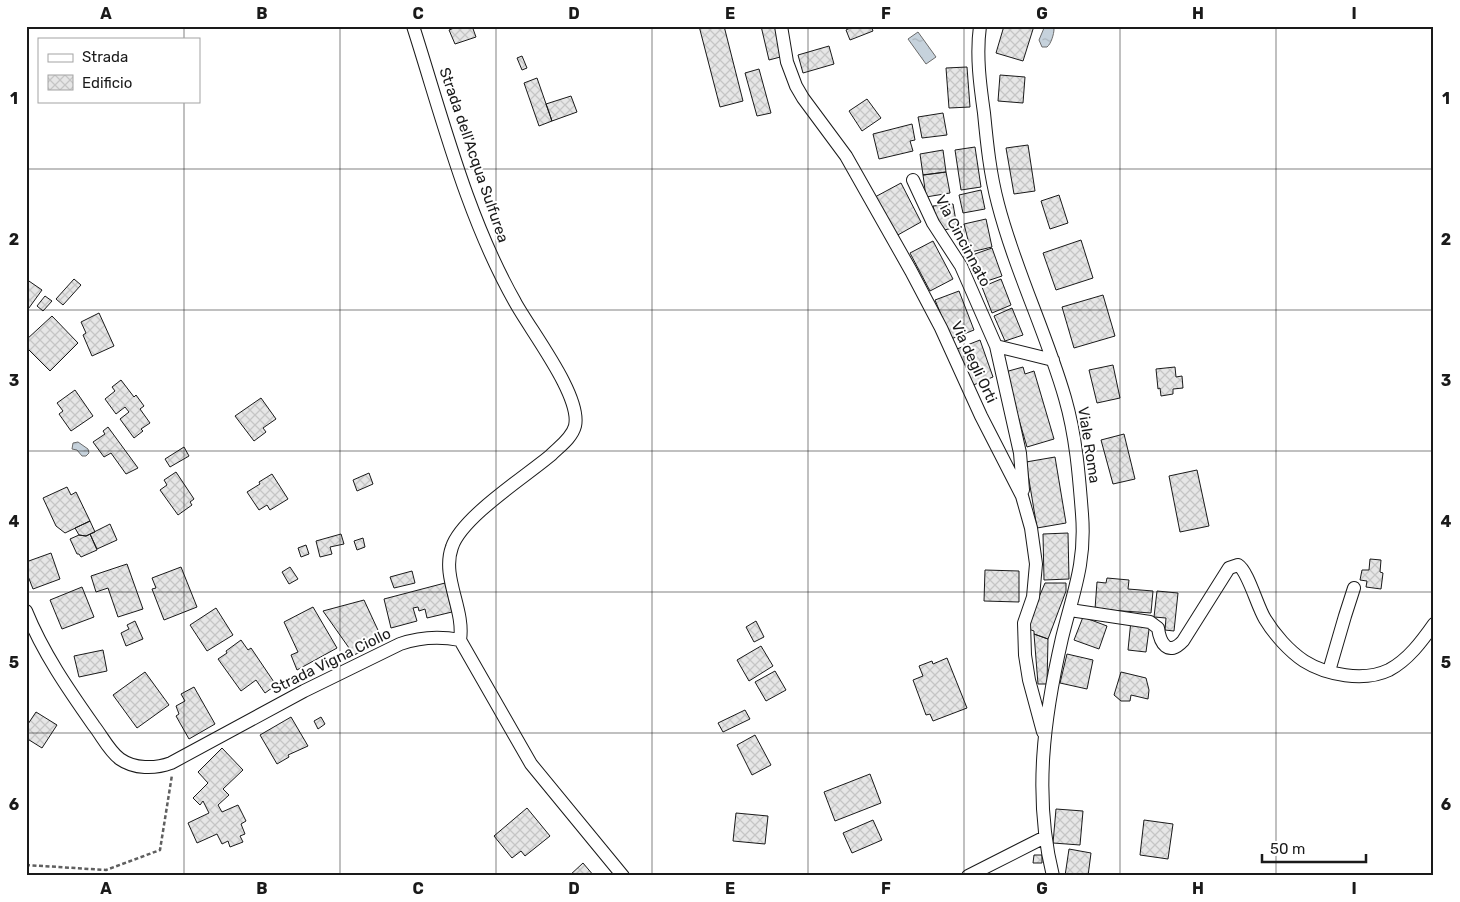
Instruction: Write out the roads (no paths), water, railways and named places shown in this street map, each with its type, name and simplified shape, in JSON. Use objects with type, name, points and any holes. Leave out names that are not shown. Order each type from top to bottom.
[{"type":"street","name":"Strada dell'Acqua Sulfurea","points":[[413,26],[463,186],[479,229],[515,303],[564,382],[574,404],[576,415],[574,429],[558,448],[473,518],[455,540],[451,551],[450,568],[460,620],[460,640]]},
{"type":"street","name":"Via degli Orti","points":[[781,26],[786,57],[796,86],[837,142],[915,277],[941,328],[981,416],[1019,489],[1031,528],[1036,564],[1033,597],[1024,623],[1025,655],[1029,680],[1044,738]]},
{"type":"street","name":"Viale Roma","points":[[980,26],[980,80],[994,187],[1015,258],[1053,360],[1071,422],[1082,521],[1080,571],[1051,690],[1044,738],[1042,780],[1045,837],[1053,876]]},
{"type":"street","name":"Via Cincinnato","points":[[913,180],[933,223],[961,266],[996,346],[1020,453],[1024,503]]},
{"type":"street","points":[[996,346],[1053,360]]},
{"type":"street","points":[[1070,610],[1150,622],[1158,628],[1159,638],[1163,645],[1176,646],[1183,641],[1229,568],[1238,565],[1246,575],[1266,620],[1282,641],[1304,661],[1329,671],[1358,676],[1382,672],[1405,658],[1434,624]]},
{"type":"street","points":[[1329,671],[1354,588]]},
{"type":"street","name":"Strada Vigna Ciollo","points":[[26,611],[39,641],[54,668],[116,756],[125,762],[141,766],[161,766],[175,762],[304,691],[400,644],[430,638],[460,640]]},
{"type":"street","points":[[460,640],[531,764],[623,876]]},
{"type":"street","points":[[968,876],[1045,837]]},
{"type":"water","points":[[1050,26],[1054,29],[1052,39],[1047,47],[1042,47],[1039,40],[1044,28]]},
{"type":"water","points":[[918,32],[936,57],[926,64],[908,39]]},
{"type":"water","points":[[78,442],[88,449],[89,453],[86,456],[82,456],[77,450],[72,449],[73,443]]}]
